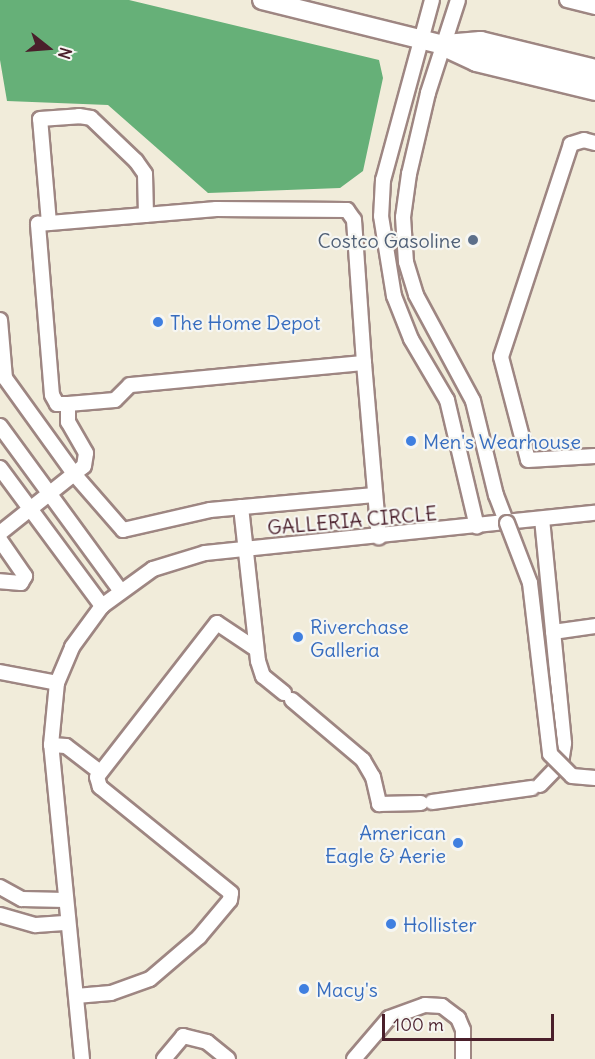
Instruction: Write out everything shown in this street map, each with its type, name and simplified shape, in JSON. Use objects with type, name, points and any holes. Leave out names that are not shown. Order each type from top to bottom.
[{"type":"highway","points":[[444,45],[480,42],[595,70]]},
{"type":"highway","points":[[444,45],[476,60],[595,89]]},
{"type":"main road","points":[[262,0],[444,45]]},
{"type":"street","points":[[432,0],[383,180],[383,246],[394,296],[411,339],[447,400],[477,527]]},
{"type":"street","points":[[458,0],[409,174],[403,217],[406,262],[416,295],[473,401],[493,484],[530,583],[550,754],[572,776],[595,778]]},
{"type":"street","points":[[567,0],[595,7]]},
{"type":"street","points":[[49,223],[40,120],[79,116],[91,118],[136,161],[144,174],[146,215]]},
{"type":"street","points":[[595,143],[584,140],[571,144],[501,357],[528,460],[595,456]]},
{"type":"street","points":[[364,363],[130,385],[115,400],[57,404],[52,395],[38,224],[216,210],[347,210],[354,220],[379,537]]},
{"type":"street","points":[[0,320],[3,375],[75,475],[123,530],[178,515],[374,495]]},
{"type":"street","points":[[0,533],[29,507],[75,475],[84,466],[86,453],[68,422],[68,404]]},
{"type":"street","points":[[0,426],[120,591]]},
{"type":"street","points":[[0,468],[102,606]]},
{"type":"street","points":[[241,507],[256,649],[263,676],[363,760],[373,777],[379,804],[426,802],[536,787],[561,763],[564,743],[542,519]]},
{"type":"street","name":"GALLERIA CIRCLE","points":[[82,1059],[51,745],[57,683],[72,647],[102,606],[120,591],[170,562],[244,550],[595,513]]},
{"type":"street","points":[[0,540],[25,576],[21,583],[0,581]]},
{"type":"street","points":[[76,996],[111,993],[150,979],[199,938],[231,893],[100,787],[100,772],[217,623],[256,649]]},
{"type":"street","points":[[553,632],[595,626]]},
{"type":"street","points":[[0,672],[57,683]]},
{"type":"street","points":[[51,745],[66,746],[100,772]]},
{"type":"street","points":[[0,887],[22,899],[65,900]]},
{"type":"street","points":[[0,915],[36,925],[68,923]]},
{"type":"street","points":[[354,1059],[389,1018],[425,1005],[442,1006],[458,1018],[464,1038],[463,1059]]},
{"type":"street","points":[[164,1059],[183,1036],[207,1042],[228,1059]]},
{"type":"green space","points":[[0,0],[129,0],[379,60],[383,78],[363,171],[340,188],[208,193],[108,105],[7,101],[0,60]]},
{"type":"place","name":"Costco Gasoline","points":[[473,240]]},
{"type":"place","name":"The Home Depot","points":[[158,322]]},
{"type":"place","name":"Men's Wearhouse","points":[[411,441]]},
{"type":"place","name":"Riverchase Galleria","points":[[298,637]]},
{"type":"place","name":"American Eagle & Aerie","points":[[458,843]]},
{"type":"place","name":"Hollister","points":[[391,924]]},
{"type":"place","name":"Macy's","points":[[304,989]]}]
